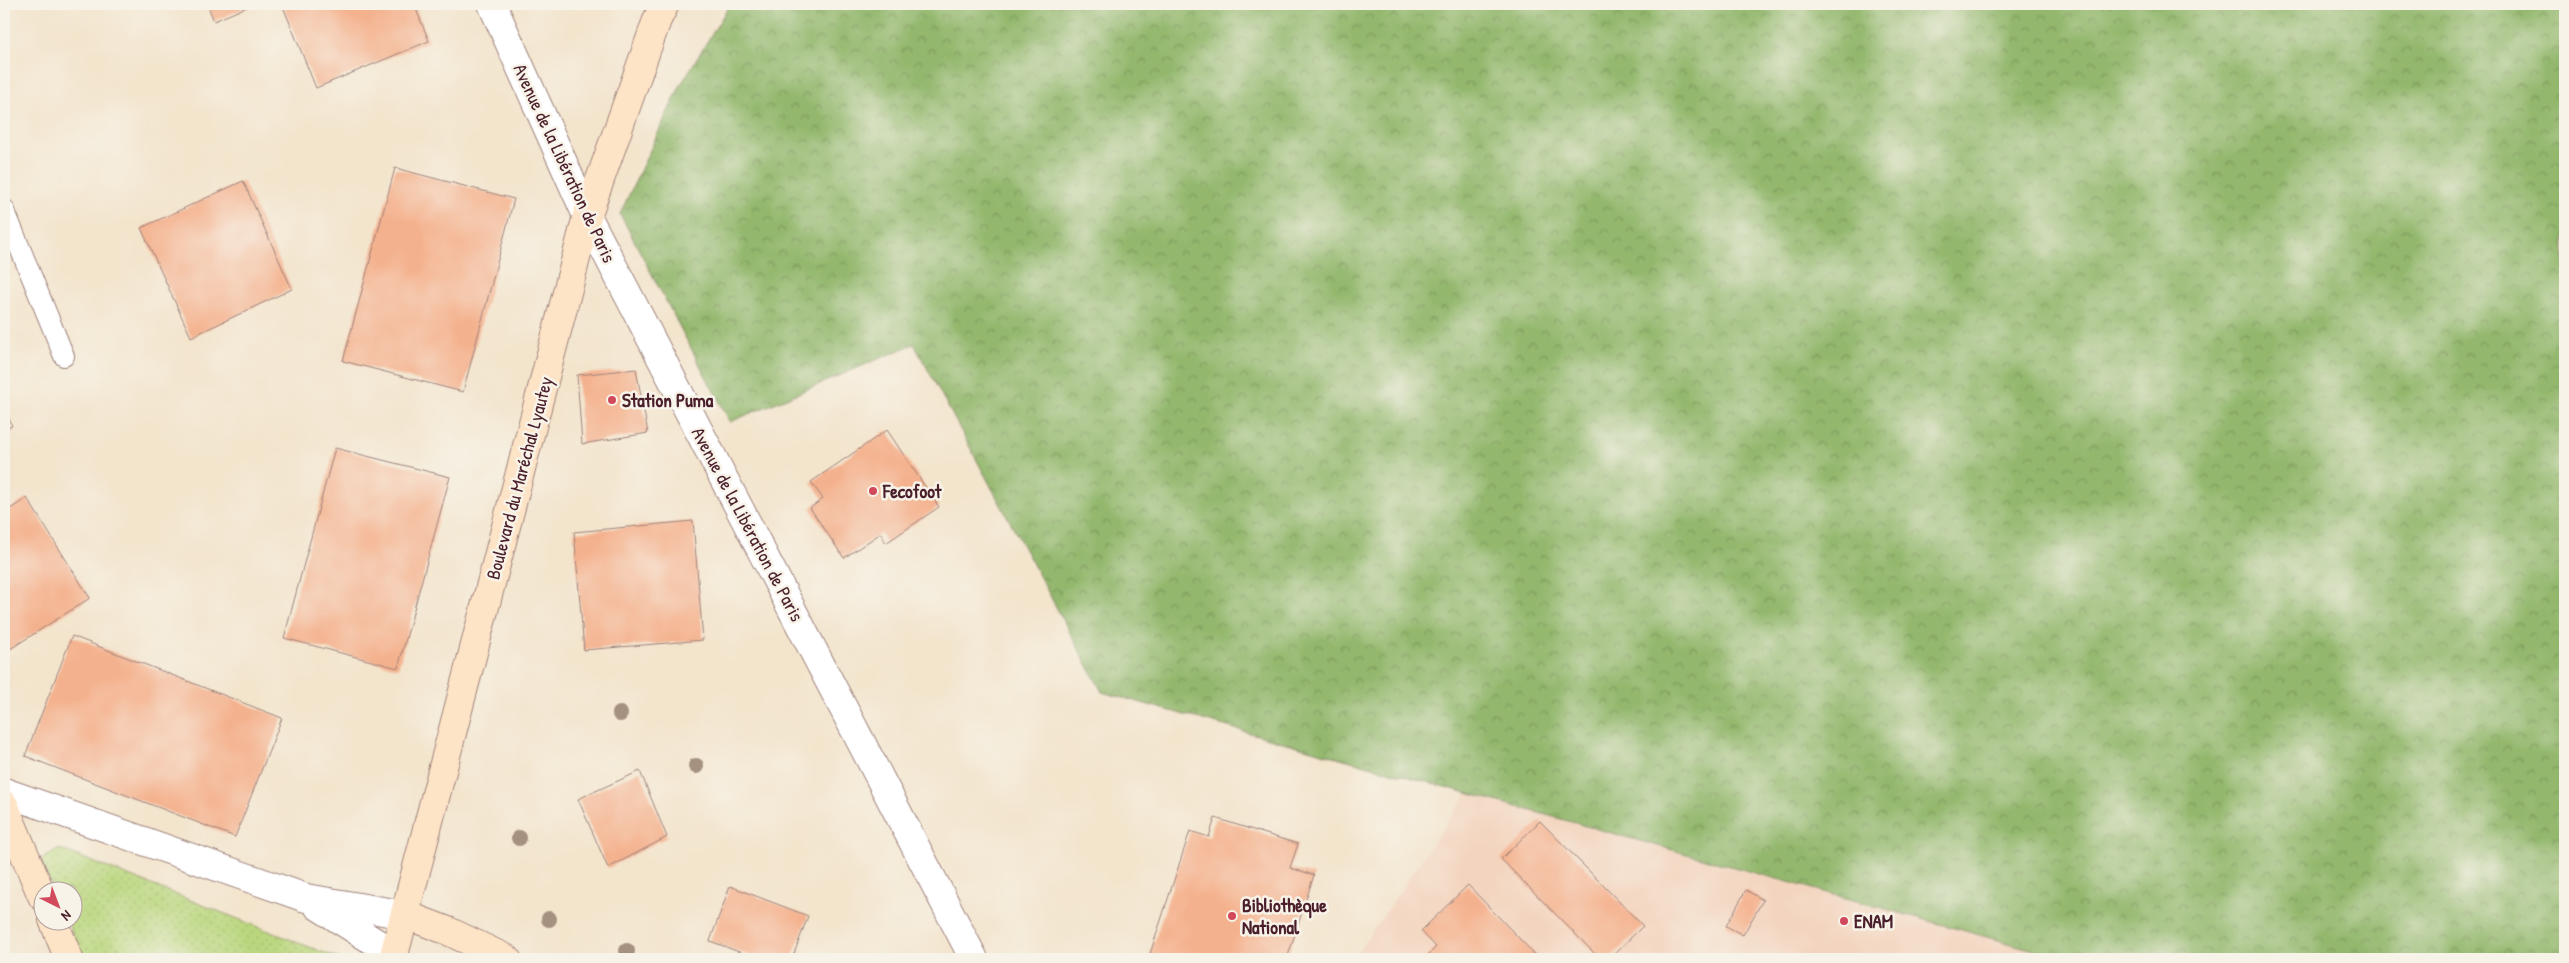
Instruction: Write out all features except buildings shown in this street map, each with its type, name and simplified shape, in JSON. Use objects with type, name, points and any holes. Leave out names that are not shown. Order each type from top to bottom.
[{"type":"main road","name":"Boulevard du Maréchal Lyautey","points":[[399,957],[406,915],[587,216],[657,20],[665,4]]},
{"type":"main road","points":[[4,804],[35,880]]},
{"type":"main road","points":[[406,915],[448,931],[507,959]]},
{"type":"main road","points":[[57,930],[69,959]]},
{"type":"street","name":"Avenue de la Libération de Paris","points":[[492,4],[587,216],[974,959]]},
{"type":"street","points":[[4,792],[306,898],[406,915]]},
{"type":"street","points":[[306,898],[399,957]]},
{"type":"lane","points":[[4,209],[64,356]]},
{"type":"shaded area","points":[[1467,794],[1784,882],[2069,959],[1353,959]]},
{"type":"green space","points":[[730,4],[2565,4],[2565,959],[2066,959],[1102,692],[914,344],[730,422],[620,214],[680,86]]},
{"type":"green space","points":[[60,849],[340,959],[84,959],[71,930],[82,930],[82,880],[49,880],[40,860]]},
{"type":"place","name":"Station Puma","points":[[612,400]]},
{"type":"place","name":"Fecofoot","points":[[873,491]]},
{"type":"place","name":"Bibliothèque National","points":[[1232,916]]},
{"type":"place","name":"ENAM","points":[[1844,921]]}]
